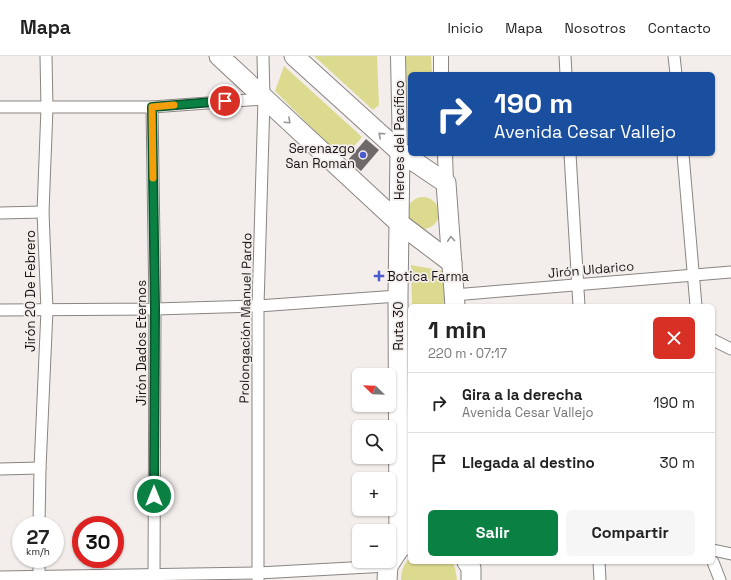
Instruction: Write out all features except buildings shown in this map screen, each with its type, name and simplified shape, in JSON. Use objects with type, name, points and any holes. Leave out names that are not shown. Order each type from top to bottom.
[{"type":"highway","points":[[219,56],[399,223],[452,263]]},
{"type":"highway","points":[[294,56],[400,152],[446,183],[455,301]]},
{"type":"highway","name":"Heroes del Pacífico","points":[[399,223],[400,152]]},
{"type":"highway","name":"Ruta 30","points":[[399,223],[398,296],[404,545]]},
{"type":"highway","points":[[387,573],[404,545]]},
{"type":"highway","points":[[468,564],[471,568],[471,580]]},
{"type":"street","name":"Jirón 20 De Febrero","points":[[39,516],[47,310],[43,212],[47,108],[46,56]]},
{"type":"street","name":"Prolongación Manuel Pardo","points":[[258,576],[258,306],[264,99],[263,56]]},
{"type":"street","name":"Heroes del Pacífico","points":[[398,56],[400,152]]},
{"type":"street","points":[[441,56],[441,72]]},
{"type":"street","points":[[565,56],[566,72]]},
{"type":"street","points":[[674,56],[676,72]]},
{"type":"street","points":[[0,107],[152,107],[264,99]]},
{"type":"street","name":"Jirón Dados Eternos","points":[[152,107],[155,309],[154,577]]},
{"type":"street","points":[[445,156],[446,183]]},
{"type":"street","points":[[570,156],[579,304]]},
{"type":"street","points":[[683,156],[696,304]]},
{"type":"street","points":[[0,213],[43,212]]},
{"type":"street","name":"Jirón Uldarico","points":[[455,301],[578,284],[731,272]]},
{"type":"street","points":[[0,310],[155,309],[258,306],[398,296]]},
{"type":"street","points":[[715,341],[731,349]]},
{"type":"street","points":[[0,469],[40,468]]},
{"type":"street","points":[[715,550],[731,554]]},
{"type":"street","points":[[599,564],[600,580]]},
{"type":"street","points":[[714,564],[720,580]]},
{"type":"street","points":[[0,577],[258,576],[387,573]]},
{"type":"shaded area","points":[[314,56],[377,56],[379,105],[373,110]]},
{"type":"shaded area","points":[[406,56],[431,56],[432,72],[408,72],[408,134]]},
{"type":"shaded area","points":[[284,66],[362,137],[343,159],[275,91]]},
{"type":"shaded area","points":[[420,197],[426,197],[435,201],[439,213],[435,225],[426,229],[420,229],[411,225],[407,216],[407,210],[411,201]]},
{"type":"shaded area","points":[[411,265],[444,271],[444,304],[412,304]]},
{"type":"shaded area","points":[[408,560],[408,564],[453,564],[457,580],[401,580],[403,567]]},
{"type":"slow traffic","points":[[153,178],[152,107],[174,105]]},
{"type":"place","name":"Serenazgo San Roman","points":[[363,155]]},
{"type":"place","name":"Botica Farma","points":[[379,276]]},
{"type":"route","points":[[154,496],[155,309],[152,107],[225,101]]}]
